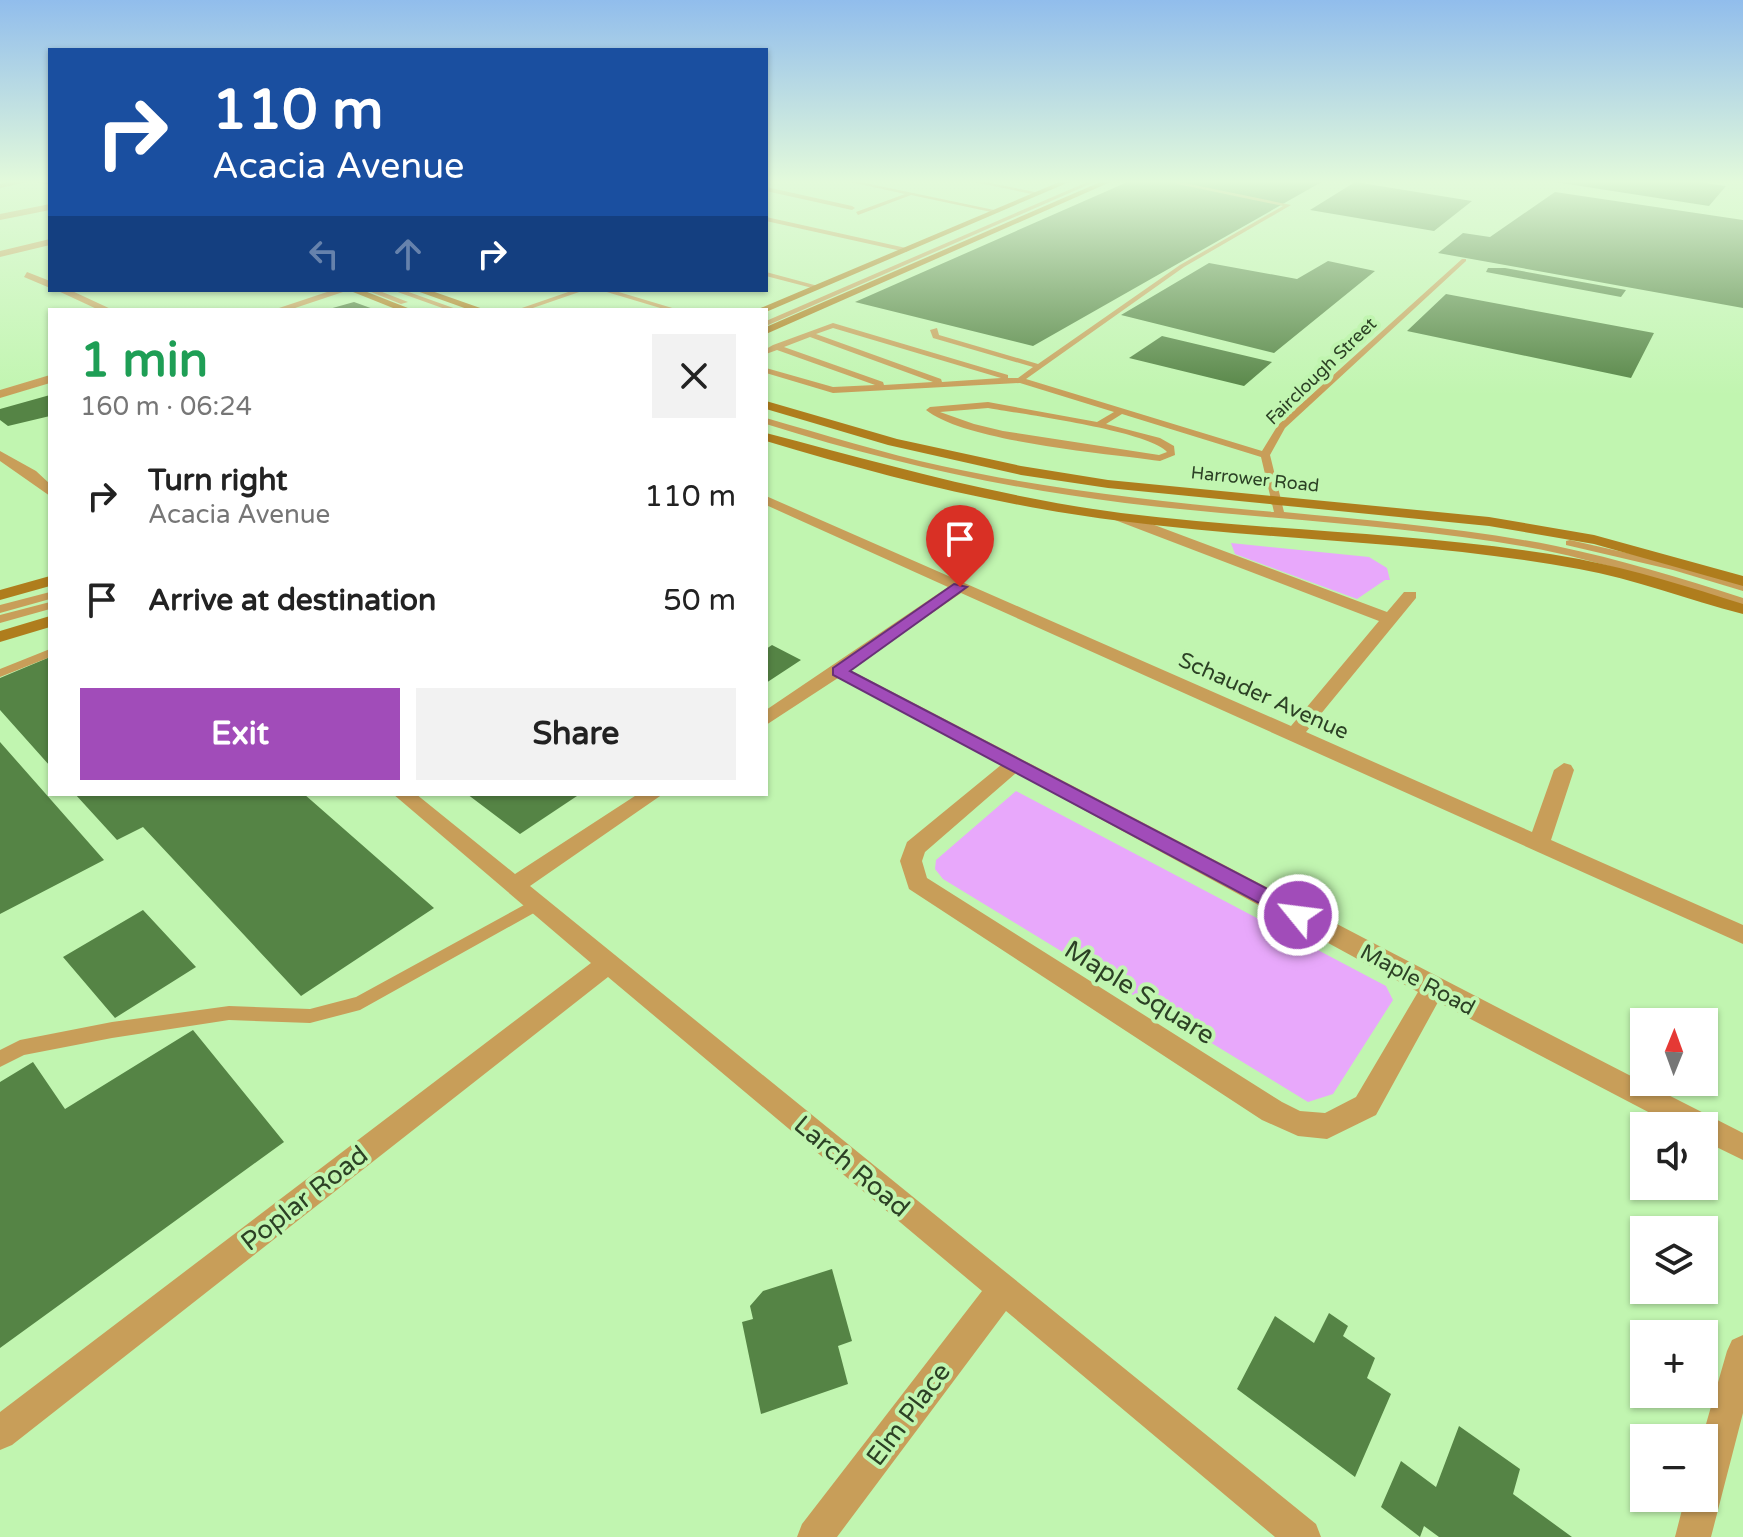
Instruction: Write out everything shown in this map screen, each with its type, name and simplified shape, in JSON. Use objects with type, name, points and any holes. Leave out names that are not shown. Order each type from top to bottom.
[{"type":"main road","points":[[766,308],[902,252]]},
{"type":"main road","points":[[768,330],[947,252]]},
{"type":"main road","points":[[358,292],[402,308]]},
{"type":"main road","points":[[425,292],[475,308]]},
{"type":"main road","name":"Harrower Road","points":[[768,406],[901,446],[1013,469],[1278,509],[1541,529],[1642,551],[1743,581]]},
{"type":"main road","points":[[768,438],[928,482],[1120,517],[1581,565],[1743,609]]},
{"type":"main road","points":[[0,595],[48,582]]},
{"type":"main road","points":[[0,637],[48,622]]},
{"type":"street","points":[[27,275],[48,284]]},
{"type":"street","points":[[66,292],[103,308]]},
{"type":"street","points":[[285,308],[337,292]]},
{"type":"street","points":[[0,394],[48,380]]},
{"type":"street","points":[[0,455],[31,474],[48,490]]},
{"type":"street","name":"Schauder Avenue","points":[[768,501],[1743,935]]},
{"type":"street","points":[[1120,517],[1390,619]]},
{"type":"street","points":[[768,718],[960,587]]},
{"type":"street","points":[[1294,734],[1410,595]]},
{"type":"street","name":"Maple Road","points":[[838,671],[1204,863],[1433,988],[1674,1112]]},
{"type":"street","name":"Maple Square","points":[[1013,765],[915,848],[911,861],[917,883],[1272,1111],[1298,1123],[1327,1126],[1366,1106],[1433,988]]},
{"type":"street","points":[[1539,843],[1564,770]]},
{"type":"street","name":"Larch Road","points":[[405,796],[1303,1537]]},
{"type":"street","points":[[525,895],[650,796]]},
{"type":"street","name":"Poplar Road","points":[[0,1433],[607,964]]},
{"type":"street","name":"Maple Road","points":[[1718,1134],[1743,1147]]},
{"type":"street","name":"Elm Place","points":[[815,1537],[1002,1290]]},
{"type":"street","points":[[1718,1444],[1743,1351]]},
{"type":"street","points":[[1693,1537],[1700,1512]]},
{"type":"lane","points":[[768,313],[918,252]]},
{"type":"lane","points":[[768,323],[932,252]]},
{"type":"lane","points":[[768,371],[827,390],[1017,380],[1207,252]]},
{"type":"lane","name":"Fairclough Street","points":[[1285,533],[1265,455],[1290,418],[1464,260]]},
{"type":"lane","points":[[768,275],[816,287]]},
{"type":"lane","points":[[376,292],[421,308]]},
{"type":"lane","points":[[402,292],[449,308]]},
{"type":"lane","points":[[526,308],[575,292]]},
{"type":"lane","points":[[611,292],[668,308]]},
{"type":"lane","points":[[768,351],[826,326],[838,325],[1265,455]]},
{"type":"lane","points":[[934,330],[936,336],[1037,366]]},
{"type":"lane","points":[[808,334],[946,383]]},
{"type":"lane","points":[[776,347],[888,387]]},
{"type":"lane","points":[[1099,425],[1157,440],[1171,448],[1172,453],[1160,458],[1038,439],[983,428],[930,410],[988,405],[1099,425],[1121,411]]},
{"type":"lane","points":[[768,416],[850,441],[977,471],[1124,494],[1546,538],[1640,558],[1743,588]]},
{"type":"lane","points":[[768,422],[896,459],[1019,485],[1278,509],[1552,549],[1642,570],[1743,602]]},
{"type":"lane","points":[[0,609],[48,596]]},
{"type":"lane","points":[[0,619],[48,606]]},
{"type":"lane","points":[[0,673],[48,654]]},
{"type":"lane","points":[[0,1059],[20,1048],[112,1030],[229,1013],[310,1016],[360,1003],[525,895]]},
{"type":"shaded area","points":[[1231,543],[1369,557],[1387,568],[1390,580],[1385,580],[1357,599],[1235,554]]},
{"type":"shaded area","points":[[1016,791],[1386,986],[1393,1000],[1333,1094],[1308,1102],[943,879],[935,869],[936,860]]},
{"type":"building","points":[[969,252],[1199,252],[1033,346],[855,302]]},
{"type":"building","points":[[1743,252],[1743,308],[1438,253]]},
{"type":"building","points":[[1328,261],[1375,271],[1274,353],[1121,315],[1209,263],[1297,279]]},
{"type":"building","points":[[1488,268],[1505,268],[1626,290],[1621,297],[1486,272]]},
{"type":"building","points":[[1446,294],[1654,333],[1631,378],[1407,331]]},
{"type":"building","points":[[354,302],[370,308],[333,308]]},
{"type":"building","points":[[1162,336],[1272,362],[1244,386],[1129,358]]},
{"type":"building","points":[[48,396],[48,416],[8,426],[0,420],[0,409]]},
{"type":"building","points":[[772,645],[801,660],[768,682],[768,648]]},
{"type":"building","points":[[48,658],[48,764],[0,710],[0,678]]},
{"type":"building","points":[[0,742],[104,860],[0,914]]},
{"type":"building","points":[[77,796],[306,796],[434,908],[301,996],[143,827],[117,840]]},
{"type":"building","points":[[470,796],[577,796],[520,834]]},
{"type":"building","points":[[143,910],[196,967],[115,1018],[63,957]]},
{"type":"building","points":[[193,1030],[284,1142],[0,1348],[0,1082],[33,1062],[65,1109]]},
{"type":"building","points":[[832,1269],[852,1341],[838,1346],[848,1384],[761,1414],[742,1322],[753,1319],[750,1306],[763,1291]]},
{"type":"building","points":[[1329,1313],[1348,1326],[1343,1336],[1375,1358],[1367,1378],[1391,1394],[1355,1477],[1237,1389],[1275,1316],[1314,1343]]},
{"type":"building","points":[[1459,1426],[1520,1469],[1513,1494],[1572,1537],[1439,1537],[1424,1526],[1420,1537],[1381,1507],[1401,1461],[1436,1487]]},
{"type":"route","points":[[960,587],[838,671],[1298,915]]}]
